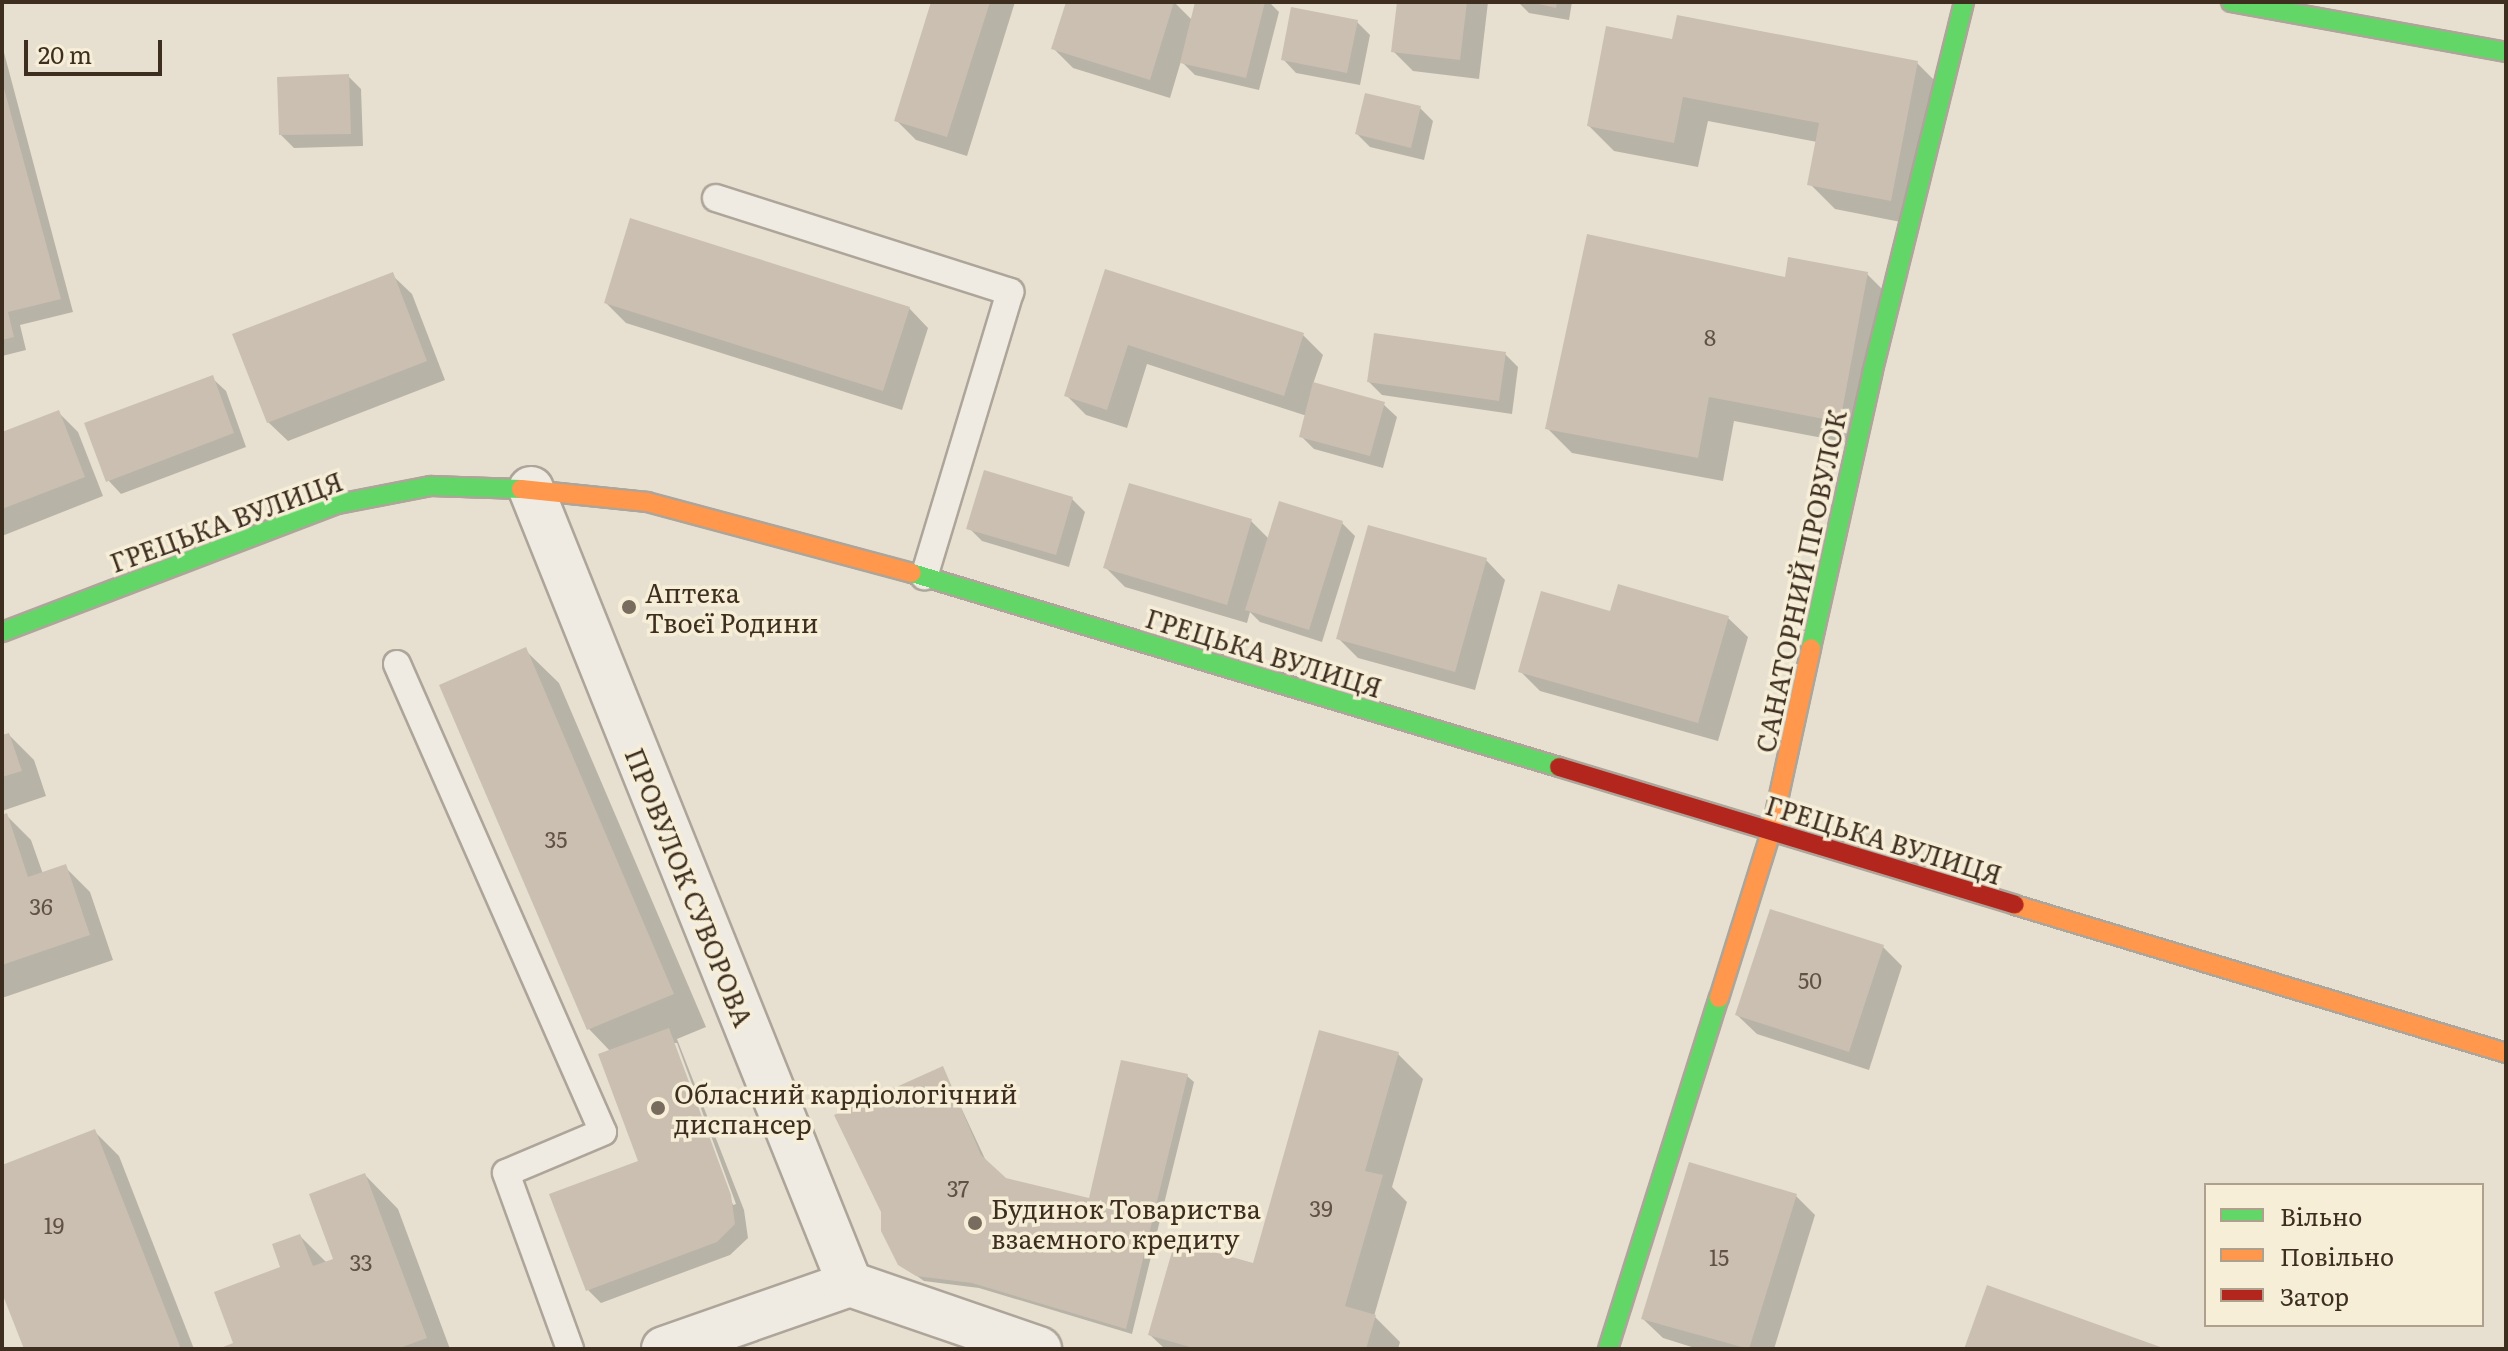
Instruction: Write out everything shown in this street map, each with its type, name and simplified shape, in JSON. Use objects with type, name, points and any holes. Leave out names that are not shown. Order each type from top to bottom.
[{"type":"street","name":"САНАТОРНИЙ ПРОВУЛОК","points":[[1608,1349],[1771,832],[1872,374],[1964,2]]},
{"type":"street","points":[[2231,2],[2506,52]]},
{"type":"street","name":"ГРЕЦЬКА ВУЛИЦЯ","points":[[2,632],[338,504],[431,486],[531,489],[647,502],[924,576],[2506,1053]]},
{"type":"street","name":"ПРОВУЛОК СУВОРОВА","points":[[531,489],[850,1284]]},
{"type":"street","points":[[664,1349],[850,1284],[1039,1349]]},
{"type":"lane","points":[[716,198],[1010,292],[924,576]]},
{"type":"lane","points":[[397,664],[603,1132],[506,1173],[570,1349]]},
{"type":"building","points":[[931,2],[990,2],[947,137],[894,121]]},
{"type":"building","points":[[1066,2],[1174,2],[1150,80],[1051,49]]},
{"type":"building","points":[[1195,2],[1265,2],[1246,78],[1180,63]]},
{"type":"building","points":[[1397,2],[1467,2],[1460,60],[1391,52]]},
{"type":"building","points":[[1530,2],[1557,2],[1556,8]]},
{"type":"building","points":[[1291,7],[1358,20],[1347,73],[1281,60]]},
{"type":"building","points":[[1677,15],[1918,61],[1891,201],[1807,185],[1819,123],[1683,97],[1674,143],[1587,126],[1606,26],[1672,39]]},
{"type":"building","points":[[349,74],[351,134],[279,135],[277,77]]},
{"type":"building","points":[[2,81],[61,299],[8,312],[14,337],[2,340]]},
{"type":"building","points":[[1365,93],[1421,106],[1411,148],[1355,134]]},
{"type":"building","points":[[630,218],[910,307],[883,391],[604,303]]},
{"type":"building","points":[[1587,234],[1785,277],[1788,257],[1868,272],[1840,422],[1709,397],[1698,458],[1545,429]]},
{"type":"building","points":[[1105,269],[1304,333],[1284,396],[1128,345],[1107,410],[1064,396]]},
{"type":"building","points":[[393,272],[427,361],[267,423],[232,334]]},
{"type":"building","points":[[1374,333],[1506,352],[1499,401],[1367,382]]},
{"type":"building","points":[[213,375],[234,433],[106,482],[84,423]]},
{"type":"building","points":[[1313,382],[1385,402],[1370,456],[1299,437]]},
{"type":"building","points":[[59,410],[85,477],[2,509],[2,432]]},
{"type":"building","points":[[984,470],[1073,497],[1056,555],[966,529]]},
{"type":"building","points":[[1129,483],[1252,519],[1227,605],[1103,568]]},
{"type":"building","points":[[1279,501],[1343,521],[1309,630],[1245,610]]},
{"type":"building","points":[[1368,525],[1487,558],[1455,672],[1336,639]]},
{"type":"building","points":[[1618,584],[1729,616],[1698,723],[1518,672],[1541,591],[1610,611]]},
{"type":"building","points":[[526,647],[674,994],[587,1030],[439,685]]},
{"type":"building","points":[[9,733],[22,771],[2,777],[2,735]]},
{"type":"building","points":[[7,813],[28,877],[66,864],[90,935],[2,965],[2,815]]},
{"type":"building","points":[[1770,909],[1884,945],[1849,1052],[1735,1015]]},
{"type":"building","name":"Обласний кардіологічний диспансер","points":[[669,1028],[731,1195],[735,1224],[717,1242],[586,1291],[549,1194],[638,1161],[598,1054]]},
{"type":"building","points":[[1319,1030],[1399,1052],[1365,1171],[1383,1175],[1345,1306],[1376,1315],[1366,1349],[1197,1349],[1148,1335],[1175,1241],[1253,1263]]},
{"type":"building","points":[[1121,1060],[1188,1074],[1126,1329],[972,1283],[916,1276],[898,1265],[881,1231],[881,1212],[834,1115],[943,1066],[981,1155],[1006,1178],[1089,1198]]},
{"type":"building","points":[[95,1129],[181,1349],[24,1349],[2,1293],[2,1165]]},
{"type":"building","points":[[1689,1162],[1797,1194],[1749,1349],[1641,1319]]},
{"type":"building","points":[[365,1173],[427,1338],[397,1349],[218,1349],[233,1343],[214,1292],[280,1267],[272,1244],[300,1234],[313,1266],[333,1259],[309,1194]]},
{"type":"building","points":[[1987,1285],[2166,1349],[1964,1349]]},
{"type":"traffic: fast","points":[[1811,648],[1872,374],[1964,2]]},
{"type":"traffic: fast","points":[[2231,2],[2506,52]]},
{"type":"traffic: fast","points":[[2,632],[338,504],[431,486],[521,489]]},
{"type":"traffic: fast","points":[[912,573],[1559,767]]},
{"type":"traffic: fast","points":[[1608,1349],[1719,998]]},
{"type":"traffic: slow","points":[[521,489],[647,502],[912,573]]},
{"type":"traffic: slow","points":[[1719,998],[1771,832],[1811,648]]},
{"type":"traffic: slow","points":[[2015,905],[2506,1053]]},
{"type":"traffic: jam","points":[[1559,767],[2015,905]]},
{"type":"place","name":"Аптека Твоєї Родини","points":[[629,607]]},
{"type":"place","name":"Обласний кардіологічний диспансер","points":[[658,1108]]},
{"type":"place","name":"Будинок Товариства взаємного кредиту","points":[[975,1223]]}]
